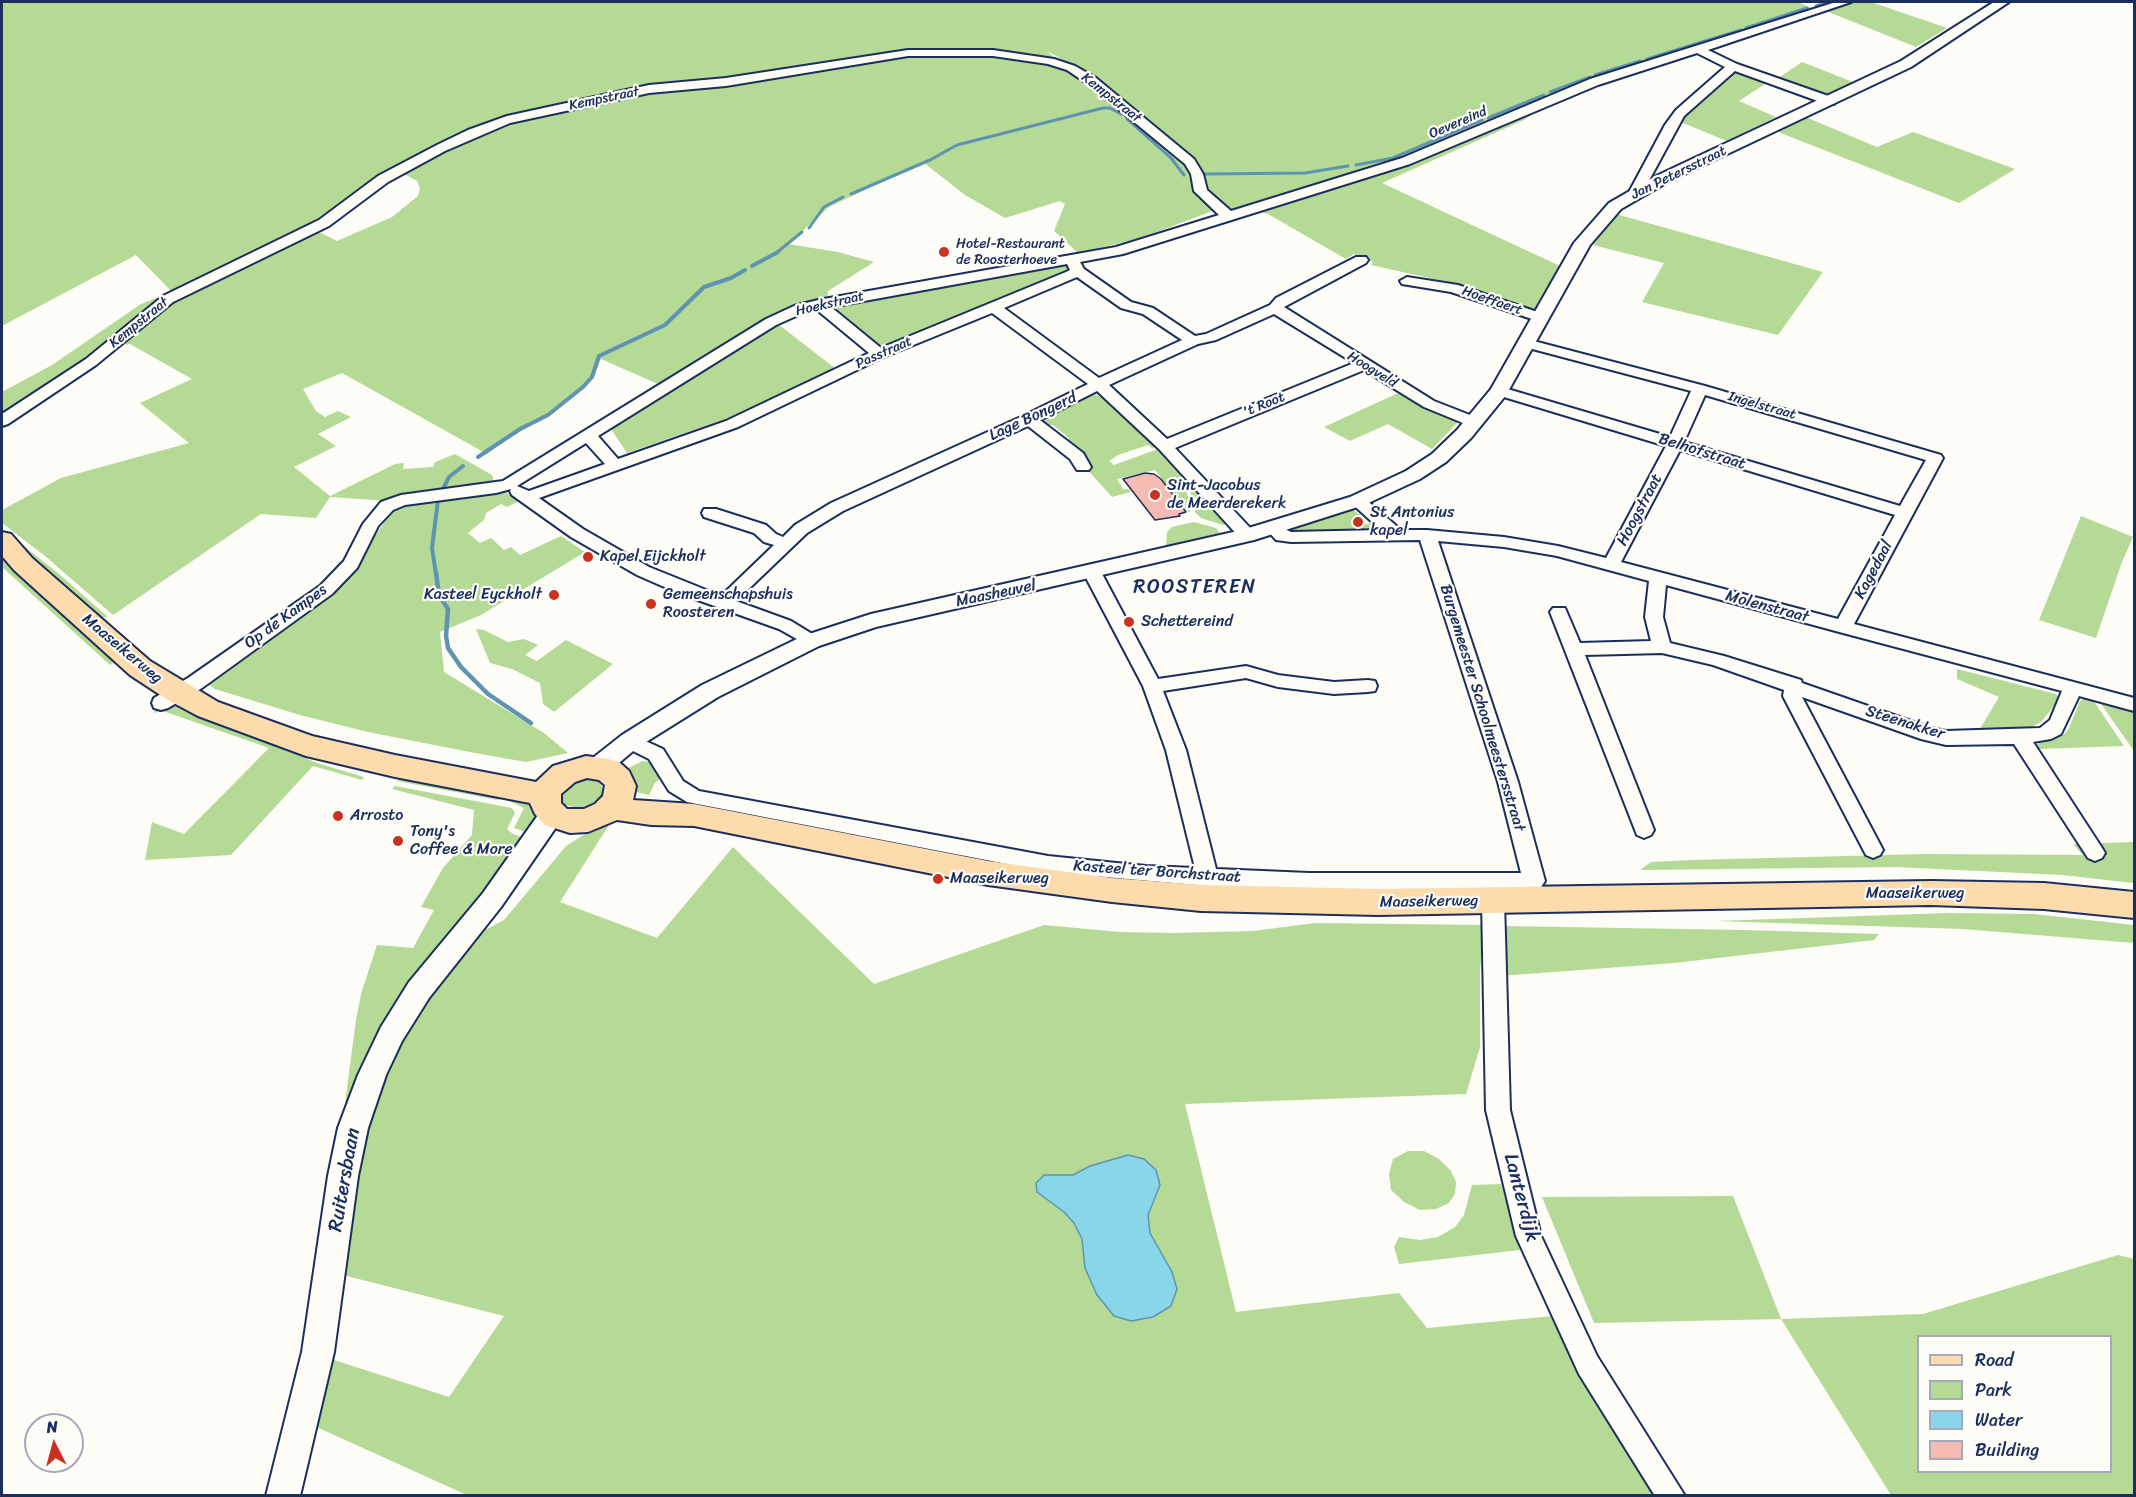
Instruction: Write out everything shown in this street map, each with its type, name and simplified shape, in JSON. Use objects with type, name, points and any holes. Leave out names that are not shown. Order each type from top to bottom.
[{"type":"main road","name":"Maaseikerweg","points":[[2,540],[12,559],[140,668],[208,709],[306,745],[555,803]]},
{"type":"main road","points":[[575,769],[611,786],[595,818],[555,803],[575,769]]},
{"type":"main road","name":"Maaseikerweg","points":[[611,786],[651,814],[694,815],[988,873],[1112,890],[1201,898],[1324,902],[1493,901],[1931,893],[2044,896],[2134,905]]},
{"type":"street","name":"Oevereind","points":[[1227,215],[1406,161],[1594,82],[1846,2]]},
{"type":"street","name":"Jan Petersstraat","points":[[1357,501],[1413,475],[1439,458],[1474,422],[1499,390],[1588,235],[1603,217],[1635,194],[1660,180],[1906,64],[2002,2]]},
{"type":"street","points":[[1697,49],[1733,66],[1830,101]]},
{"type":"street","name":"Kempstraat","points":[[2,421],[83,368],[168,298],[324,223],[383,179],[441,148],[507,120],[649,89],[726,82],[908,53],[1005,54],[1050,61],[1071,68],[1092,81],[1190,162],[1197,174],[1201,191],[1227,215]]},
{"type":"street","points":[[1635,194],[1671,125],[1680,113],[1733,66]]},
{"type":"street","name":"Passtraat","points":[[527,497],[732,424],[879,354],[993,307],[1075,266],[1227,215]]},
{"type":"street","name":"Lage Bongerd","points":[[724,603],[801,529],[837,507],[1100,386],[1117,375],[1275,308],[1281,301],[1361,260]]},
{"type":"street","points":[[1075,266],[1126,305],[1148,311],[1193,341]]},
{"type":"street","name":"Hoekstraat","points":[[509,484],[771,322],[818,304],[1075,266]]},
{"type":"street","name":"Hoeffaert","points":[[1407,281],[1453,288],[1541,318]]},
{"type":"street","points":[[818,304],[879,354]]},
{"type":"street","points":[[993,307],[1100,386],[1166,446],[1247,535]]},
{"type":"street","name":"Hoogveld","points":[[1275,308],[1363,365],[1429,404],[1474,422]]},
{"type":"street","name":"Ingelstraat","points":[[1526,343],[1700,389],[1935,458],[1905,513]]},
{"type":"street","name":"'t Root","points":[[1166,446],[1363,365]]},
{"type":"street","name":"Hoogstraat","points":[[1610,566],[1675,444],[1700,389]]},
{"type":"street","name":"Belhofstraat","points":[[1499,390],[1905,513]]},
{"type":"street","points":[[1029,419],[1077,456],[1083,467]]},
{"type":"street","points":[[588,435],[615,465]]},
{"type":"street","points":[[509,484],[577,533],[643,571],[684,589],[785,625],[811,642]]},
{"type":"street","name":"Op de Kampes","points":[[178,693],[326,590],[351,564],[371,524],[387,506],[401,500],[496,488],[509,484]]},
{"type":"street","points":[[1357,501],[1396,535]]},
{"type":"street","name":"Maasheuvel","points":[[611,786],[642,739],[723,684],[811,642],[871,621],[1247,535],[1357,501]]},
{"type":"street","points":[[710,513],[760,529],[770,538],[786,543]]},
{"type":"street","name":"Kagedaal","points":[[1843,627],[1905,513]]},
{"type":"street","name":"Molenstraat","points":[[1273,528],[1282,536],[1291,537],[1427,535],[1504,542],[1558,551],[2134,704]]},
{"type":"street","name":"Burgemeester Schoolmeestersstraat","points":[[1427,535],[1508,782],[1534,881]]},
{"type":"street","points":[[1092,572],[1152,686],[1176,750],[1208,878]]},
{"type":"street","points":[[1658,579],[1654,617],[1662,647]]},
{"type":"street","points":[[1559,612],[1644,830]]},
{"type":"street","name":"Steenakker","points":[[1574,649],[1662,647],[1718,660],[1928,734],[1946,738],[2020,737],[2044,734],[2054,729],[2073,688]]},
{"type":"street","points":[[1152,686],[1246,672],[1278,681],[1334,688],[1368,686]]},
{"type":"street","points":[[1794,685],[1792,696],[1873,850]]},
{"type":"street","points":[[2020,737],[2095,853]]},
{"type":"street","name":"Kasteel ter Borchstraat","points":[[642,739],[659,757],[680,790],[694,797],[1048,864],[1208,878],[1309,882],[1534,881]]},
{"type":"street","name":"Ruitersbaan","points":[[283,1496],[318,1352],[342,1176],[353,1128],[372,1075],[399,1021],[441,961],[492,900],[555,803]]},
{"type":"street","name":"Lanterdijk","points":[[1493,901],[1498,1110],[1529,1236],[1588,1365],[1671,1496]]},
{"type":"green space","points":[[2,2],[1798,2],[1812,8],[1595,78],[1410,153],[1226,210],[1209,194],[1205,187],[1202,169],[1198,164],[1094,77],[1047,51],[1058,61],[1002,52],[906,51],[883,53],[739,78],[669,85],[517,116],[389,173],[317,231],[337,241],[392,217],[418,196],[420,188],[417,181],[402,173],[491,129],[511,123],[656,90],[909,54],[1010,55],[1065,67],[1090,83],[1113,107],[1185,165],[1190,172],[1195,190],[1215,210],[1141,238],[1078,253],[1054,231],[1065,204],[1060,201],[1005,218],[965,195],[923,162],[829,207],[788,244],[838,252],[874,262],[828,291],[828,299],[779,313],[658,384],[601,359],[591,379],[582,390],[548,416],[502,442],[487,454],[342,373],[303,389],[316,411],[325,417],[338,411],[351,417],[318,434],[336,446],[294,467],[330,496],[395,464],[404,463],[403,469],[433,467],[435,462],[455,454],[492,475],[495,485],[389,501],[330,497],[316,518],[261,514],[113,615],[45,556],[2,523],[2,510],[61,478],[189,443],[140,403],[192,379],[130,344],[122,345],[149,320],[2,413],[2,392],[52,365],[141,304],[172,292],[136,255],[2,326]]},
{"type":"green space","points":[[1854,2],[1871,2],[1947,28],[1916,47],[1826,11]]},
{"type":"green space","points":[[1802,62],[1853,82],[1825,95],[1777,79]]},
{"type":"green space","points":[[1735,67],[1771,80],[1739,101],[1776,117],[1727,141],[1678,121]]},
{"type":"green space","points":[[1547,104],[1524,120],[1382,183],[1562,267],[1535,310],[1456,284],[1371,265],[1373,262],[1354,254],[1346,259],[1268,214],[1258,211],[1414,161]]},
{"type":"green space","points":[[1803,116],[1877,147],[1913,132],[2015,169],[1959,203],[1773,130]]},
{"type":"green space","points":[[1616,214],[1823,272],[1778,335],[1642,302],[1664,263],[1593,245]]},
{"type":"green space","points":[[1065,266],[1070,271],[904,341],[878,347],[829,309],[831,306]]},
{"type":"green space","points":[[778,324],[836,369],[728,418],[627,453],[611,429],[613,423]]},
{"type":"green space","points":[[1093,393],[1125,419],[1132,420],[1156,447],[1152,448],[1148,445],[1118,455],[1109,461],[1114,465],[1158,449],[1183,475],[1191,511],[1188,512],[1155,470],[1117,479],[1123,489],[1129,489],[1131,492],[1112,497],[1067,443],[1069,438],[1053,425],[1043,425],[1036,420]]},
{"type":"green space","points":[[1398,393],[1426,409],[1458,422],[1432,449],[1388,424],[1350,441],[1324,427]]},
{"type":"green space","points":[[1187,477],[1228,524],[1223,525],[1201,518],[1195,512]]},
{"type":"green space","points":[[506,492],[519,501],[507,507],[501,504],[486,513],[484,520],[468,533],[480,543],[491,538],[504,550],[511,547],[520,555],[561,536],[585,552],[481,615],[440,632],[444,672],[544,733],[568,753],[526,762],[475,753],[368,732],[300,715],[215,689],[206,683],[316,605],[348,575],[395,507],[421,501]]},
{"type":"green space","points":[[1352,509],[1364,518],[1353,520],[1356,525],[1374,523],[1380,529],[1379,531],[1286,535],[1283,531]]},
{"type":"green space","points":[[2081,516],[2133,537],[2096,638],[2039,620]]},
{"type":"green space","points":[[1194,522],[1216,528],[1220,533],[1166,546],[1167,532],[1172,527]]},
{"type":"green space","points":[[2,529],[58,573],[108,617],[97,617],[2,536]]},
{"type":"green space","points":[[2,559],[114,661],[113,663],[110,665],[2,567]]},
{"type":"green space","points":[[476,629],[484,630],[508,642],[524,639],[538,645],[525,655],[537,661],[566,640],[613,664],[554,712],[543,704],[540,683],[512,669],[490,663]]},
{"type":"green space","points":[[1957,669],[2056,694],[2060,699],[2041,722],[2028,729],[1977,734],[1999,697],[1957,679]]},
{"type":"green space","points":[[2084,698],[2093,700],[2124,746],[2038,749],[2036,745],[2063,735],[2068,730],[2080,701]]},
{"type":"green space","points":[[2105,700],[2134,708],[2134,751],[2099,701]]},
{"type":"green space","points":[[177,704],[317,763],[364,777],[362,780],[313,766],[231,855],[145,860],[152,822],[184,834],[269,748],[163,711],[153,713],[160,706]]},
{"type":"green space","points":[[642,761],[656,766],[662,777],[655,783],[649,795],[636,792],[625,778],[627,769]]},
{"type":"green space","points":[[402,777],[504,797],[498,800],[397,781]]},
{"type":"green space","points":[[583,778],[590,778],[601,783],[604,793],[601,798],[583,809],[565,805],[560,797],[564,787]]},
{"type":"green space","points":[[395,786],[512,808],[515,813],[507,829],[527,839],[342,1126],[361,994],[377,945],[413,948],[434,910],[421,907],[443,868],[472,835],[474,810],[392,789]]},
{"type":"green space","points":[[513,793],[536,805],[536,827],[531,834],[514,828],[524,808],[509,801]]},
{"type":"green space","points":[[609,825],[560,902],[657,938],[733,847],[874,984],[1044,925],[1120,932],[1175,933],[1253,931],[1315,923],[1484,925],[1480,970],[1480,1047],[1466,1094],[1185,1104],[1236,1312],[1399,1293],[1427,1328],[1553,1316],[1658,1495],[469,1496],[312,1425],[328,1358],[449,1397],[504,1316],[343,1275],[358,1162],[370,1107],[402,1034],[477,934],[504,920],[566,846],[585,834]],"holes":[[[1128,1155],[1160,1185],[1148,1215],[1150,1233],[1159,1251],[1085,1268],[1082,1239],[1074,1223],[1064,1212],[1060,1176],[1073,1175],[1090,1166]]]},
{"type":"green space","points":[[2134,842],[2134,883],[2062,875],[1897,867],[1640,870],[1651,862],[1692,860],[1924,854],[2083,855],[2073,844]]},
{"type":"green space","points":[[1948,913],[2034,914],[2134,925],[2134,943],[1963,929],[1716,921]]},
{"type":"green space","points":[[1502,926],[1879,934],[1874,940],[1674,963],[1500,976]]},
{"type":"green space","points":[[1408,1151],[1424,1151],[1439,1159],[1451,1171],[1456,1182],[1455,1194],[1449,1203],[1436,1209],[1420,1210],[1404,1202],[1391,1190],[1389,1174],[1393,1159]]},
{"type":"green space","points":[[1501,1184],[1520,1250],[1399,1264],[1394,1247],[1399,1237],[1420,1240],[1438,1237],[1455,1227],[1464,1215],[1472,1185]]},
{"type":"green space","points":[[1733,1196],[1781,1319],[1594,1323],[1542,1197]]},
{"type":"green space","points":[[2118,1255],[2134,1259],[2134,1495],[1891,1495],[1781,1319],[1923,1314]]},
{"type":"water","points":[[1128,1155],[1144,1159],[1156,1170],[1160,1185],[1148,1215],[1150,1233],[1172,1272],[1177,1289],[1171,1306],[1153,1317],[1131,1321],[1114,1316],[1097,1295],[1085,1268],[1082,1239],[1074,1223],[1064,1212],[1037,1192],[1036,1183],[1044,1175],[1073,1175],[1090,1166]]},
{"type":"building","name":"Sint-Jacobus de Meerderekerk","points":[[1145,473],[1154,474],[1161,479],[1186,512],[1179,514],[1180,516],[1155,520],[1123,479]]},
{"type":"waterway","points":[[1816,6],[1829,2]]},
{"type":"waterway","points":[[1746,28],[1807,8]]},
{"type":"waterway","points":[[1647,59],[1741,30]]},
{"type":"waterway","points":[[1595,75],[1640,61]]},
{"type":"waterway","points":[[1550,92],[1590,77]]},
{"type":"waterway","points":[[1488,118],[1544,95]]},
{"type":"waterway","points":[[851,194],[930,160],[957,145],[1103,108],[1110,108],[1121,114]]},
{"type":"waterway","points":[[1127,119],[1171,158],[1184,175]]},
{"type":"waterway","points":[[1356,165],[1393,158],[1482,120]]},
{"type":"waterway","points":[[1205,174],[1305,173],[1348,166]]},
{"type":"waterway","points":[[809,228],[824,207],[843,197]]},
{"type":"waterway","points":[[776,253],[802,232]]},
{"type":"waterway","points":[[752,266],[776,253]]},
{"type":"waterway","points":[[478,457],[520,429],[548,415],[583,387],[592,377],[599,356],[665,325],[704,287],[731,278],[745,270]]},
{"type":"waterway","points":[[441,493],[449,477],[463,466]]},
{"type":"waterway","points":[[436,574],[432,548],[438,500]]},
{"type":"waterway","points":[[436,573],[439,595],[448,609],[446,636],[448,648],[461,667],[488,694],[531,723]]},
{"type":"place","name":"Hotel-Restaurant de Roosterhoeve","points":[[944,252]]},
{"type":"place","name":"Sint-Jacobus de Meerderekerk","points":[[1155,495]]},
{"type":"place","name":"St Antonius kapel","points":[[1358,522]]},
{"type":"place","name":"Kapel Eijckholt","points":[[588,557]]},
{"type":"place","name":"Kasteel Eyckholt","points":[[554,595]]},
{"type":"place","name":"Gemeenschapshuis Roosteren","points":[[651,604]]},
{"type":"place","name":"Schettereind","points":[[1129,622]]},
{"type":"place","name":"Arrosto","points":[[338,816]]},
{"type":"place","name":"Tony's Coffee & More","points":[[398,841]]},
{"type":"place","name":"Maaseikerweg","points":[[938,879]]},
{"type":"district","name":"ROOSTEREN","points":[[1195,588]]}]
